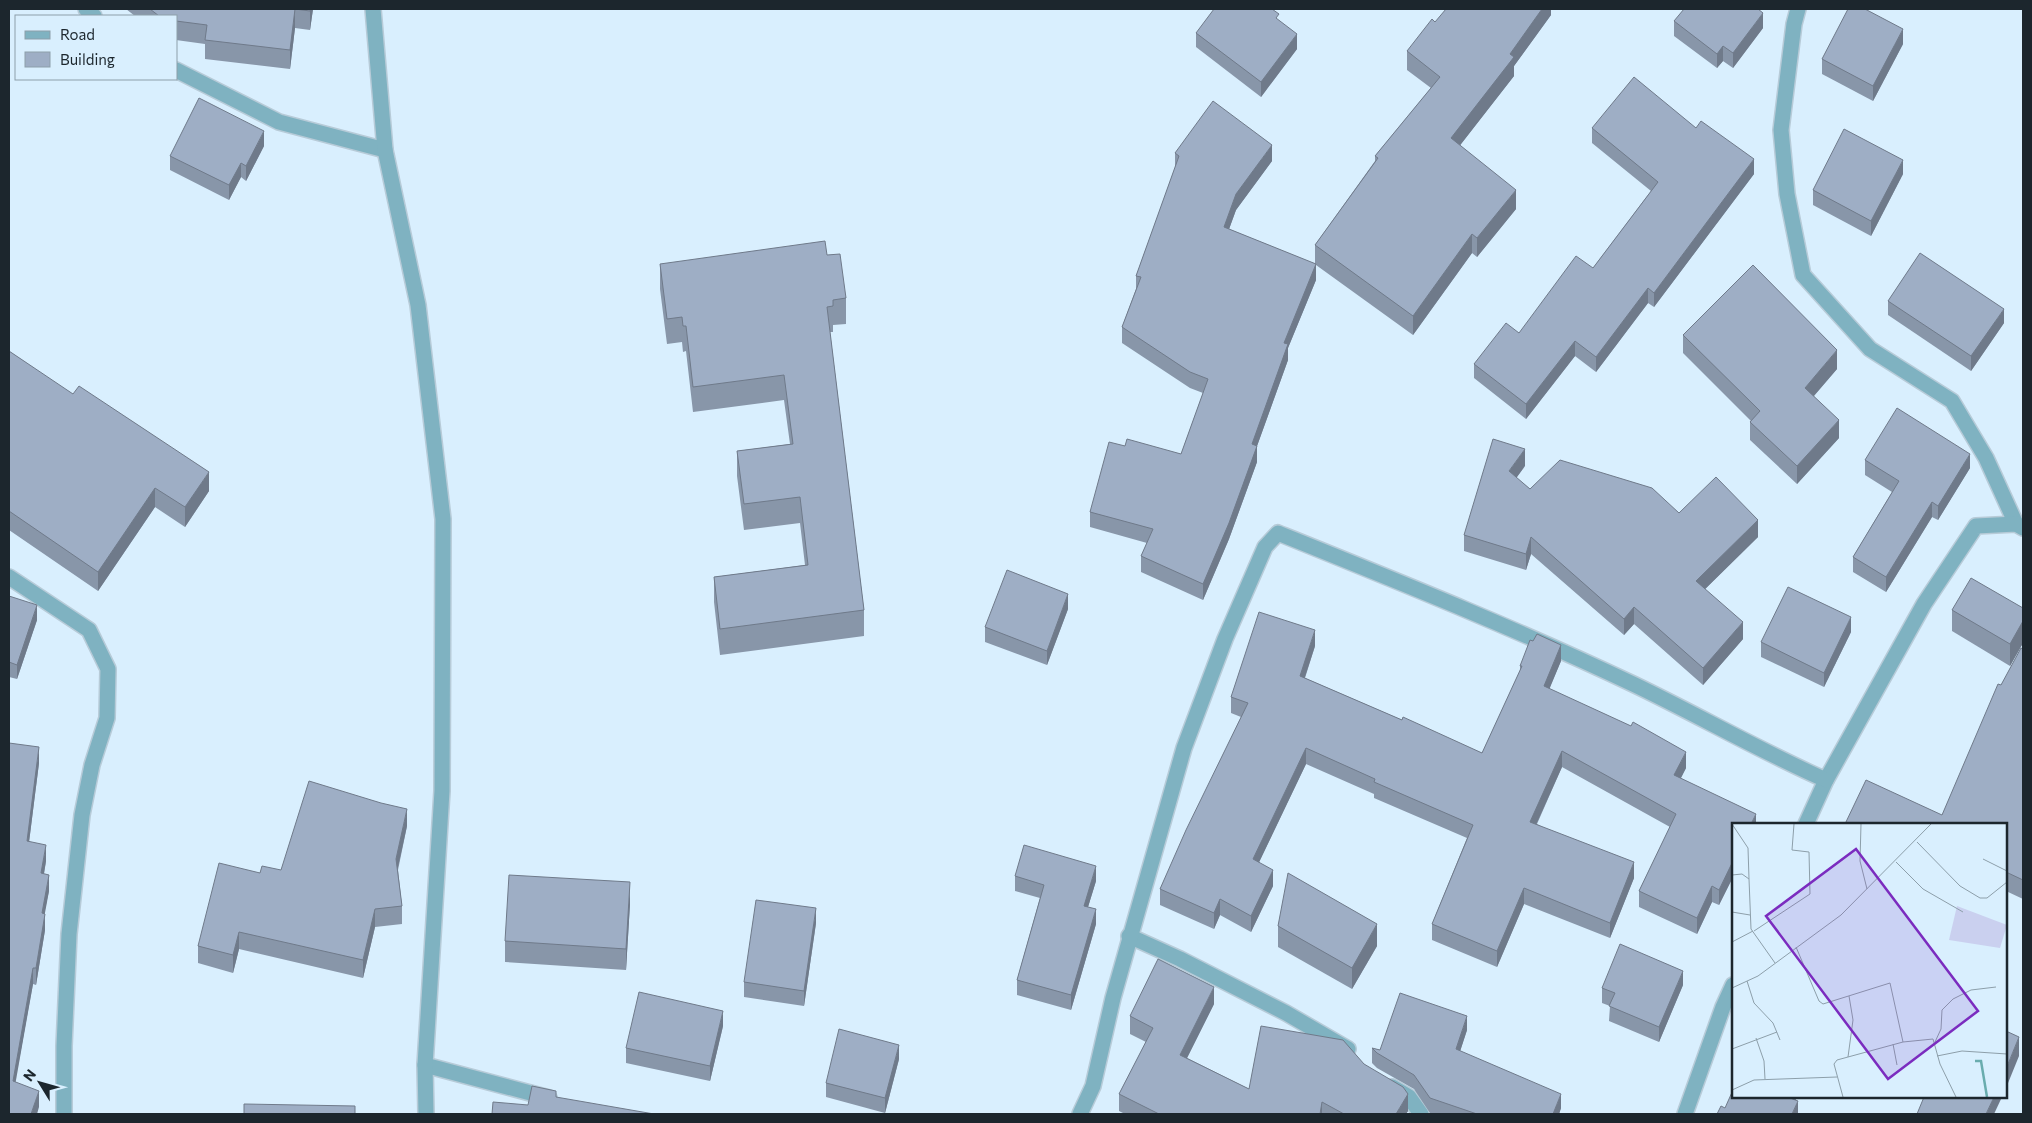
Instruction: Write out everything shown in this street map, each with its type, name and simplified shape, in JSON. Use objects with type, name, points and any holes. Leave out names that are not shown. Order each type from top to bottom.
[{"type":"street","points":[[373,9],[385,150],[418,304],[443,519],[442,791],[425,1065],[426,1114]]},
{"type":"street","points":[[1798,9],[1794,24],[1781,130],[1787,194],[1803,274],[1870,349],[1952,401],[1986,458],[2020,526],[1976,526],[1924,604],[1826,780],[1806,823]]},
{"type":"street","points":[[178,71],[279,122],[385,150]]},
{"type":"street","points":[[1080,1114],[1093,1086],[1129,936],[1184,748],[1225,639],[1265,547],[1278,533],[1412,586],[1633,684],[1771,756],[1826,780]]},
{"type":"street","points":[[9,577],[89,630],[108,669],[107,718],[92,766],[82,815],[69,934],[64,1046],[64,1114]]},
{"type":"street","points":[[1129,936],[1180,959],[1286,1013],[1345,1046],[1358,1060]]},
{"type":"street","points":[[1684,1114],[1732,987]]},
{"type":"street","points":[[425,1065],[566,1101]]},
{"type":"street","points":[[1379,1079],[1409,1097],[1420,1114]]},
{"type":"building","points":[[150,9],[295,9],[290,50],[205,40],[207,25],[178,21],[178,15],[158,15]]},
{"type":"building","points":[[1214,9],[1272,9],[1279,14],[1276,18],[1297,34],[1261,82],[1196,33]]},
{"type":"building","points":[[1446,9],[1542,9],[1510,54],[1514,57],[1451,138],[1516,190],[1477,238],[1472,234],[1413,316],[1315,245],[1378,158],[1375,156],[1440,77],[1407,51],[1432,19],[1435,22]]},
{"type":"building","points":[[1684,9],[1758,9],[1763,13],[1733,53],[1723,46],[1717,54],[1674,21]]},
{"type":"building","points":[[1848,9],[1865,9],[1903,29],[1873,86],[1822,59]]},
{"type":"building","points":[[1634,77],[1696,128],[1701,121],[1754,159],[1654,293],[1648,288],[1596,357],[1575,341],[1526,404],[1474,364],[1506,323],[1519,333],[1576,256],[1593,268],[1658,182],[1592,128]]},
{"type":"building","points":[[199,98],[264,131],[246,166],[241,163],[229,185],[170,156]]},
{"type":"building","points":[[1213,101],[1272,145],[1236,194],[1224,227],[1316,264],[1284,343],[1288,344],[1252,444],[1257,446],[1229,523],[1203,584],[1141,556],[1153,529],[1090,512],[1109,442],[1125,446],[1127,439],[1181,454],[1208,379],[1190,372],[1122,327],[1141,277],[1136,276],[1179,156],[1175,153]]},
{"type":"building","points":[[1844,129],[1903,160],[1871,221],[1813,190]]},
{"type":"building","points":[[825,241],[827,255],[840,254],[846,298],[833,300],[833,306],[827,307],[864,610],[720,629],[714,577],[808,565],[800,497],[744,504],[737,451],[793,444],[784,375],[693,387],[686,326],[683,326],[682,317],[667,319],[660,264]]},
{"type":"building","points":[[1920,253],[2004,309],[1971,356],[1888,301]]},
{"type":"building","points":[[1753,265],[1837,350],[1805,388],[1839,420],[1797,466],[1750,422],[1760,411],[1683,335]]},
{"type":"building","points":[[9,351],[73,394],[79,386],[209,472],[185,507],[155,488],[98,572],[9,511]]},
{"type":"building","points":[[1897,408],[1970,454],[1938,506],[1932,502],[1886,577],[1853,557],[1899,481],[1865,460]]},
{"type":"building","points":[[1493,439],[1525,449],[1509,471],[1530,489],[1560,460],[1652,488],[1679,513],[1716,477],[1758,520],[1696,581],[1743,622],[1703,668],[1634,607],[1624,619],[1531,537],[1526,554],[1464,535]]},
{"type":"building","points":[[1007,570],[1068,594],[1047,651],[985,627]]},
{"type":"building","points":[[1971,578],[2023,608],[2023,621],[2010,644],[1952,610]]},
{"type":"building","points":[[1788,587],[1851,617],[1824,673],[1761,642]]},
{"type":"building","points":[[9,596],[37,605],[17,665],[9,662]]},
{"type":"building","points":[[1259,612],[1315,630],[1300,676],[1402,720],[1403,717],[1482,753],[1522,666],[1520,666],[1530,640],[1533,641],[1537,634],[1561,645],[1544,686],[1631,726],[1633,722],[1686,752],[1674,775],[1756,814],[1752,823],[1732,823],[1732,863],[1719,890],[1712,886],[1697,918],[1639,891],[1676,814],[1562,751],[1530,822],[1634,862],[1610,923],[1524,888],[1497,951],[1432,924],[1473,825],[1374,782],[1375,779],[1306,748],[1253,859],[1273,870],[1251,916],[1220,899],[1214,913],[1160,889],[1186,830],[1248,703],[1231,697]]},
{"type":"building","points":[[2021,648],[2023,649],[2023,880],[2007,872],[2007,823],[1845,823],[1866,780],[1942,815],[1998,684],[2001,685]]},
{"type":"building","points":[[9,743],[39,747],[27,841],[46,845],[41,873],[49,875],[42,913],[45,914],[36,968],[33,968],[13,1081],[39,1091],[31,1114],[9,1114]]},
{"type":"building","points":[[309,781],[407,809],[396,859],[402,906],[375,909],[363,960],[239,932],[233,955],[198,946],[219,863],[260,873],[262,866],[281,870]]},
{"type":"building","points":[[1024,845],[1096,866],[1084,906],[1096,909],[1071,995],[1017,980],[1044,885],[1015,876]]},
{"type":"building","points":[[1288,873],[1377,924],[1352,968],[1278,926]]},
{"type":"building","points":[[509,875],[630,882],[626,949],[505,941]]},
{"type":"building","points":[[756,900],[816,908],[804,991],[744,982]]},
{"type":"building","points":[[1620,944],[1683,971],[1659,1027],[1609,1006],[1615,993],[1602,988]]},
{"type":"building","points":[[1158,959],[1214,987],[1180,1055],[1249,1089],[1261,1026],[1343,1040],[1364,1064],[1403,1087],[1408,1094],[1396,1114],[1344,1114],[1322,1102],[1320,1114],[1159,1114],[1119,1094],[1153,1028],[1130,1016]]},
{"type":"building","points":[[639,992],[723,1011],[710,1066],[626,1048]]},
{"type":"building","points":[[1400,993],[1467,1016],[1456,1049],[1561,1094],[1553,1114],[1477,1114],[1430,1098],[1414,1075],[1377,1053],[1372,1048],[1380,1050]]},
{"type":"building","points":[[839,1029],[899,1045],[885,1098],[826,1083]]},
{"type":"building","points":[[2007,1031],[2019,1037],[2007,1067]]},
{"type":"building","points":[[532,1086],[556,1091],[556,1097],[654,1114],[492,1114],[493,1102],[528,1105]]},
{"type":"building","points":[[1732,1092],[1732,1098],[1790,1098],[1798,1101],[1792,1114],[1717,1114],[1721,1106],[1725,1108]]},
{"type":"building","points":[[1924,1098],[1994,1098],[1986,1114],[1917,1114]]},
{"type":"building","points":[[244,1104],[355,1106],[355,1114],[244,1114]]}]
